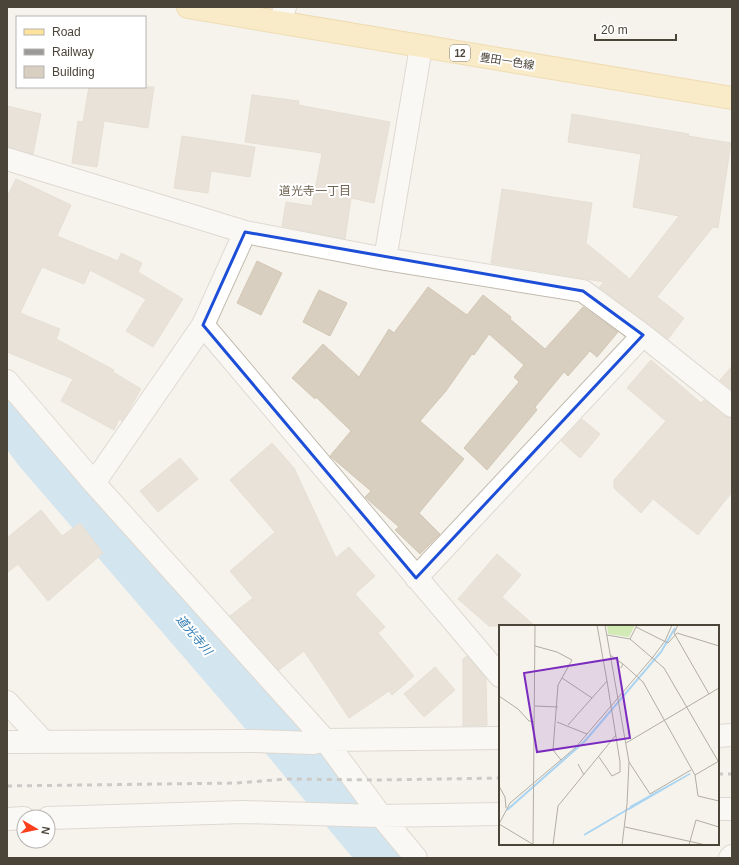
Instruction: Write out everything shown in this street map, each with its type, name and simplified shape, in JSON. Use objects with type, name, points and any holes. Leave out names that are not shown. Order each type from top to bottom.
[{"type":"main road","name":"豊田一色線","points":[[188,7],[282,15],[421,47],[732,98]]},
{"type":"street","points":[[385,258],[421,47]]},
{"type":"street","points":[[7,159],[246,232],[385,258],[583,291],[643,335],[732,406]]},
{"type":"street","points":[[94,483],[203,325],[246,232]]},
{"type":"street","points":[[203,325],[499,675]]},
{"type":"street","points":[[416,578],[643,335]]},
{"type":"street","points":[[7,381],[319,742],[416,858]]},
{"type":"street","points":[[7,702],[43,741]]},
{"type":"street","points":[[719,736],[732,735]]},
{"type":"street","points":[[7,742],[319,742],[499,738]]},
{"type":"street","points":[[719,809],[732,809]]},
{"type":"street","points":[[56,818],[243,812],[380,816],[499,814]]},
{"type":"highlighted area","points":[[245,232],[583,291],[643,335],[416,578],[203,325]]},
{"type":"building","points":[[154,87],[148,128],[104,121],[97,167],[72,163],[78,121],[83,122],[89,88]]},
{"type":"building","points":[[252,95],[299,101],[298,105],[390,122],[374,203],[351,198],[345,239],[282,226],[286,202],[312,206],[322,153],[245,142]]},
{"type":"building","points":[[7,106],[41,114],[33,154],[7,147]]},
{"type":"building","points":[[572,114],[689,134],[688,136],[731,143],[718,228],[713,227],[657,297],[684,318],[668,339],[599,287],[604,282],[491,263],[502,189],[592,203],[586,243],[630,279],[679,216],[633,207],[641,154],[568,142]]},
{"type":"building","points":[[182,136],[255,147],[250,177],[211,171],[208,193],[174,188]]},
{"type":"building","points":[[16,179],[71,205],[57,236],[118,261],[121,253],[142,263],[138,272],[183,299],[153,347],[126,331],[146,299],[90,270],[84,284],[42,267],[20,313],[60,329],[56,339],[114,370],[113,372],[141,389],[122,421],[119,419],[114,430],[61,401],[73,379],[7,352],[7,197]]},
{"type":"building","points":[[257,261],[282,273],[261,315],[237,303]]},
{"type":"building","points":[[428,287],[467,315],[483,295],[511,317],[510,319],[545,349],[583,307],[618,332],[597,357],[590,351],[568,376],[564,372],[535,407],[537,410],[487,470],[464,448],[519,382],[514,377],[524,365],[489,334],[474,355],[472,354],[446,391],[420,421],[464,459],[419,513],[440,534],[420,554],[395,530],[399,527],[365,497],[371,491],[330,456],[351,431],[316,397],[315,399],[292,378],[323,344],[359,377],[389,329],[394,333]]},
{"type":"building","points":[[319,290],[347,303],[330,336],[303,322]]},
{"type":"building","points":[[651,360],[701,403],[704,400],[724,416],[732,418],[732,492],[698,535],[653,499],[641,513],[614,488],[614,480],[666,421],[627,388]]},
{"type":"building","points":[[732,366],[732,390],[720,380]]},
{"type":"building","points":[[582,419],[600,434],[580,458],[561,441]]},
{"type":"building","points":[[272,443],[294,468],[336,558],[349,547],[375,576],[355,594],[385,627],[378,633],[414,676],[392,695],[389,691],[349,718],[304,651],[279,670],[230,616],[253,598],[230,571],[275,532],[230,480]]},
{"type":"building","points":[[180,458],[198,479],[158,512],[140,491]]},
{"type":"building","points":[[41,510],[62,536],[80,523],[103,553],[48,601],[18,564],[7,573],[7,538]]},
{"type":"building","points":[[497,554],[521,575],[502,597],[534,625],[489,626],[458,599]]},
{"type":"building","points":[[467,656],[486,678],[487,725],[463,726],[463,659]]},
{"type":"building","points":[[435,667],[455,690],[424,717],[404,694]]},
{"type":"waterway","name":"道光寺川","points":[[7,410],[38,451],[255,703],[384,858]]},
{"type":"railway","points":[[719,774],[732,774]]},
{"type":"railway","points":[[7,786],[237,783],[287,779],[379,780],[499,778]]},
{"type":"district","name":"道光寺一丁目","points":[[315,191]]}]
